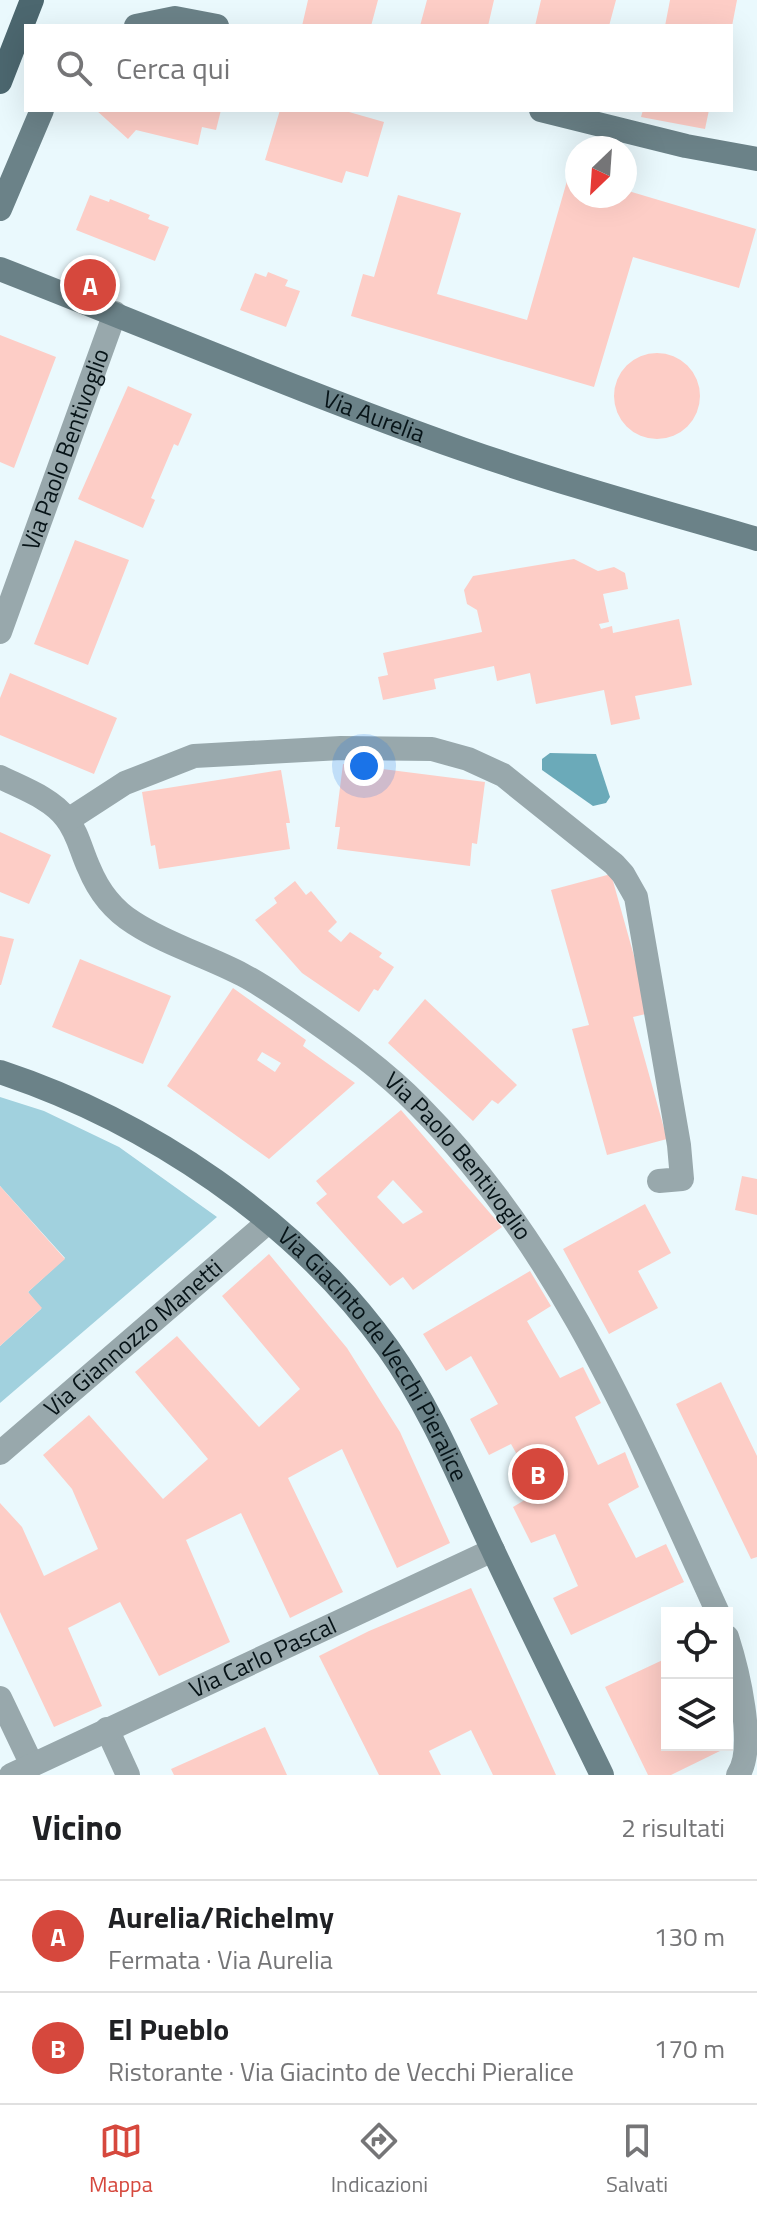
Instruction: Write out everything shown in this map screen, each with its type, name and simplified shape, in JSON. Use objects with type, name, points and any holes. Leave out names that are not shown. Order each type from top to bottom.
[{"type":"main road","points":[[0,82],[32,0]]},
{"type":"street","points":[[146,24],[175,18],[206,24]]},
{"type":"street","points":[[0,209],[41,112]]},
{"type":"street","points":[[549,112],[686,146],[757,159]]},
{"type":"street","name":"Via Aurelia","points":[[0,269],[460,449],[545,478],[757,539]]},
{"type":"street","name":"Via Paolo Bentivoglio","points":[[0,632],[115,313]]},
{"type":"street","points":[[68,820],[125,783],[194,756],[341,748],[432,749],[468,759],[503,775],[603,854],[623,874],[636,897],[679,1145],[682,1179],[659,1181]]},
{"type":"street","name":"Via Paolo Bentivoglio","points":[[0,777],[51,804],[68,820],[98,886],[121,913],[168,942],[245,976],[306,1015],[417,1104],[496,1193],[538,1253],[601,1361],[715,1607]]},
{"type":"street","name":"Via Giacinto de Vecchi Pieralice","points":[[0,1072],[77,1100],[122,1123],[213,1180],[267,1223],[340,1289],[390,1351],[433,1424],[602,1775]]},
{"type":"street","name":"Via Giannozzo Manetti","points":[[0,1453],[267,1223]]},
{"type":"street","name":"Via Carlo Pascal","points":[[22,1770],[493,1550]]},
{"type":"street","points":[[733,1658],[747,1746],[745,1763],[738,1775]]},
{"type":"street","points":[[0,1698],[22,1770]]},
{"type":"street","points":[[107,1729],[128,1775]]},
{"type":"shaded area","points":[[550,753],[596,754],[610,797],[606,803],[593,806],[542,770],[542,759]]},
{"type":"shaded area","points":[[0,1097],[44,1111],[119,1147],[217,1217],[0,1403],[0,1346],[41,1309],[28,1292],[65,1258],[0,1186]]},
{"type":"building","points":[[308,0],[378,0],[372,24],[302,24]]},
{"type":"building","points":[[427,0],[494,0],[488,24],[421,24]]},
{"type":"building","points":[[541,0],[616,0],[610,24],[535,24]]},
{"type":"building","points":[[670,0],[737,0],[732,24],[665,24]]},
{"type":"building","points":[[98,112],[220,112],[216,130],[202,127],[198,145],[136,130],[128,139]]},
{"type":"building","points":[[279,112],[349,112],[384,122],[368,177],[346,171],[342,183],[265,160]]},
{"type":"building","points":[[642,112],[709,112],[705,129],[641,117]]},
{"type":"building","points":[[565,188],[565,208],[637,208],[637,194],[756,229],[739,288],[633,257],[594,387],[351,316],[363,274],[374,277],[398,195],[461,213],[437,294],[527,320]]},
{"type":"building","points":[[90,195],[109,202],[110,199],[150,215],[148,219],[169,227],[155,261],[76,230]]},
{"type":"building","points":[[268,272],[288,280],[285,286],[300,291],[286,327],[240,310],[255,273],[266,277]]},
{"type":"building","points":[[0,335],[56,357],[14,468],[0,462]]},
{"type":"building","points":[[657,353],[681,360],[693,372],[700,396],[693,420],[681,432],[657,439],[633,432],[621,420],[614,396],[621,372],[633,360]]},
{"type":"building","points":[[128,386],[192,414],[178,446],[174,444],[151,498],[155,500],[143,528],[78,499]]},
{"type":"building","points":[[75,540],[129,560],[88,665],[34,644]]},
{"type":"building","points":[[574,559],[598,571],[614,567],[625,573],[628,589],[603,594],[609,622],[599,624],[601,629],[612,626],[613,633],[679,619],[692,685],[635,696],[640,719],[611,725],[604,690],[536,704],[530,673],[497,681],[494,666],[434,679],[436,689],[383,700],[378,677],[388,675],[383,653],[482,632],[477,610],[467,604],[464,590],[473,576]]},
{"type":"building","points":[[10,673],[117,718],[94,774],[0,735],[0,698]]},
{"type":"building","points":[[343,764],[485,782],[477,844],[472,843],[470,866],[337,849],[340,827],[335,827]]},
{"type":"building","points":[[281,770],[290,823],[286,823],[290,849],[159,869],[155,845],[151,846],[142,792]]},
{"type":"building","points":[[0,832],[51,855],[29,904],[0,892]]},
{"type":"building","points":[[611,874],[650,1013],[633,1017],[667,1139],[607,1155],[572,1029],[589,1025],[551,890]]},
{"type":"building","points":[[295,881],[306,895],[311,891],[337,922],[328,931],[341,942],[350,932],[382,953],[379,957],[394,967],[359,1012],[302,973],[255,920],[277,903],[274,898]]},
{"type":"building","points":[[0,936],[14,939],[1,985],[0,985]]},
{"type":"building","points":[[80,959],[171,996],[143,1064],[52,1027]]},
{"type":"building","points":[[233,988],[306,1040],[303,1046],[355,1083],[269,1159],[167,1086]],"holes":[[[262,1052],[281,1063],[275,1072],[257,1060]]]},
{"type":"building","points":[[425,999],[517,1085],[498,1104],[492,1100],[473,1121],[388,1043]]},
{"type":"building","points":[[401,1110],[502,1227],[413,1290],[403,1277],[390,1286],[316,1203],[327,1194],[316,1181]],"holes":[[[393,1180],[423,1212],[403,1224],[377,1197]]]},
{"type":"building","points":[[742,1176],[757,1179],[757,1215],[735,1210]]},
{"type":"building","points":[[0,1186],[65,1259],[28,1292],[42,1308],[0,1346]]},
{"type":"building","points":[[645,1204],[671,1253],[638,1271],[658,1308],[609,1334],[563,1249]]},
{"type":"building","points":[[269,1254],[347,1348],[400,1432],[450,1543],[397,1568],[342,1449],[288,1478],[343,1592],[290,1618],[241,1513],[186,1540],[230,1642],[159,1676],[120,1602],[68,1628],[102,1706],[54,1727],[0,1612],[0,1503],[22,1527],[44,1576],[98,1549],[72,1489],[43,1455],[89,1415],[163,1499],[208,1459],[135,1372],[177,1336],[259,1427],[300,1389],[222,1296]]},
{"type":"building","points":[[530,1271],[551,1306],[527,1321],[560,1378],[583,1367],[601,1403],[575,1417],[598,1465],[625,1452],[639,1487],[608,1504],[636,1558],[666,1544],[684,1582],[571,1635],[553,1598],[578,1586],[555,1534],[531,1543],[513,1507],[538,1492],[511,1444],[489,1455],[470,1419],[498,1404],[471,1356],[446,1371],[423,1334]]},
{"type":"building","points":[[721,1382],[757,1456],[757,1557],[751,1559],[676,1404]]},
{"type":"building","points":[[471,1588],[556,1775],[493,1775],[471,1730],[429,1751],[441,1775],[379,1775],[319,1656],[369,1631]]},
{"type":"building","points":[[661,1661],[661,1751],[720,1751],[671,1775],[648,1775],[605,1687]]},
{"type":"building","points":[[265,1727],[287,1775],[174,1775],[171,1769]]},
{"type":"place","name":"Aurelia/Richelmy","points":[[90,285]]},
{"type":"place","name":"El Pueblo","points":[[538,1474]]}]
